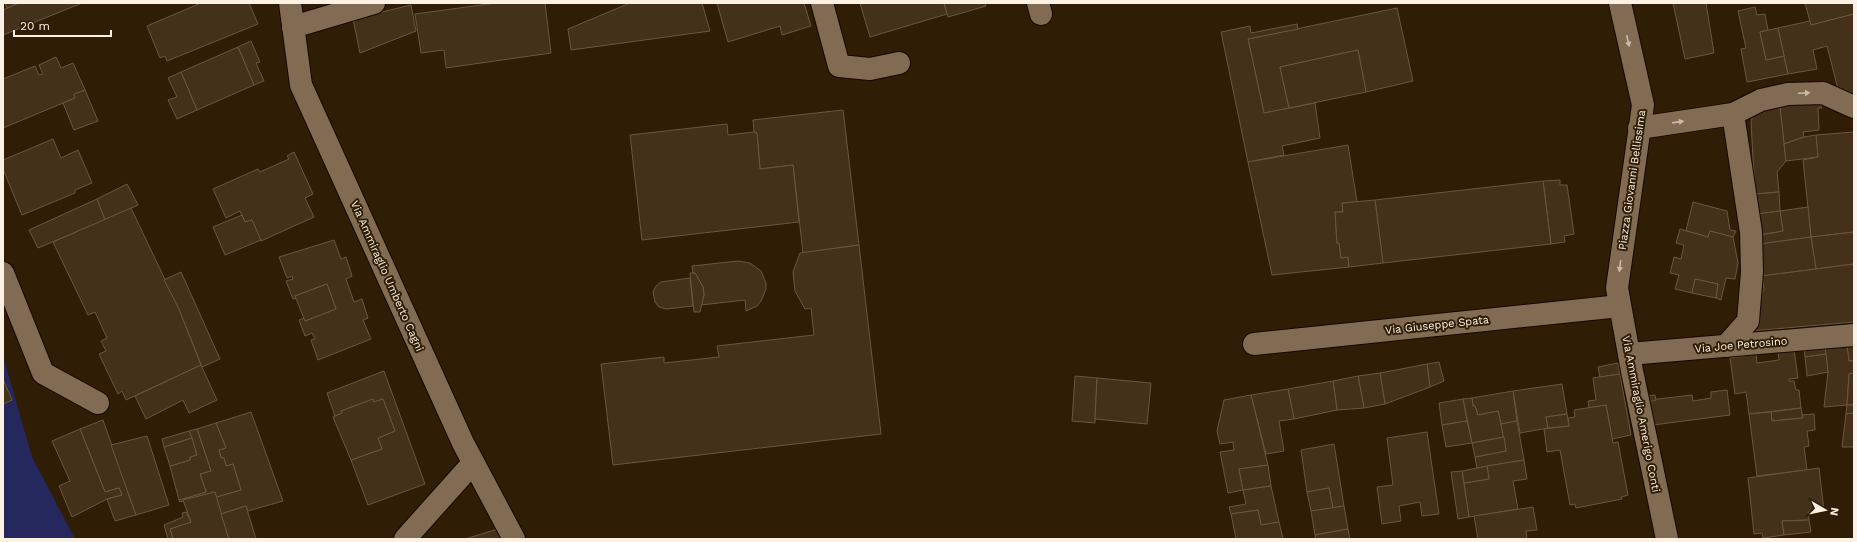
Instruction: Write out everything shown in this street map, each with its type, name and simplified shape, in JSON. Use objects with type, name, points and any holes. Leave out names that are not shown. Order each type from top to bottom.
[{"type":"street","name":"Via Ammiraglio Umberto Cagni","points":[[290,3],[301,85],[463,444],[514,539]]},
{"type":"street","points":[[293,27],[374,3]]},
{"type":"street","points":[[822,3],[839,66],[870,69],[899,63]]},
{"type":"street","name":"Piazza Giovanni Bellissima","points":[[1619,297],[1643,105],[1620,3]]},
{"type":"street","points":[[1640,128],[1733,114],[1761,100],[1788,94],[1823,93],[1854,107]]},
{"type":"street","points":[[1726,346],[1748,321],[1752,272],[1750,232],[1733,114]]},
{"type":"street","points":[[3,273],[43,373],[98,403]]},
{"type":"street","name":"Via Giuseppe Spata","points":[[1254,344],[1619,297]]},
{"type":"street","name":"Via Ammiraglio Amerigo Conti","points":[[1619,297],[1629,354],[1667,539]]},
{"type":"street","name":"Via Joe Petrosino","points":[[1629,354],[1854,335]]},
{"type":"street","points":[[405,539],[473,463]]},
{"type":"shaded area","points":[[3,356],[32,457],[75,539],[3,539]]},
{"type":"building","points":[[5,3],[19,3],[7,8]]},
{"type":"building","points":[[19,3],[82,3],[3,35],[3,10]]},
{"type":"building","points":[[201,3],[249,3],[258,24],[167,61],[165,56],[160,58],[147,26]]},
{"type":"building","points":[[496,3],[545,3],[551,53],[446,68],[444,50],[421,53],[415,14]]},
{"type":"building","points":[[630,3],[702,3],[710,31],[571,50],[568,29]]},
{"type":"building","points":[[717,3],[804,3],[811,26],[782,35],[780,26],[728,42]]},
{"type":"building","points":[[860,3],[944,3],[947,14],[870,37]]},
{"type":"building","points":[[944,3],[985,3],[986,6],[948,17]]},
{"type":"building","points":[[1673,3],[1706,3],[1714,53],[1685,59]]},
{"type":"building","points":[[1805,3],[1854,3],[1854,14],[1811,25]]},
{"type":"building","points":[[411,5],[416,31],[360,53],[353,19]]},
{"type":"building","points":[[1755,7],[1757,15],[1765,14],[1768,30],[1760,32],[1766,60],[1784,56],[1788,74],[1747,82],[1741,49],[1746,48],[1738,11]]},
{"type":"building","points":[[1397,8],[1413,81],[1366,92],[1358,50],[1280,67],[1289,108],[1264,113],[1248,39]]},
{"type":"building","points":[[1854,14],[1854,99],[1838,89],[1827,46],[1813,50],[1817,69],[1788,74],[1778,28],[1810,21],[1811,25]]},
{"type":"building","points":[[1297,24],[1298,29],[1248,39],[1264,113],[1315,103],[1320,138],[1282,146],[1284,155],[1248,162],[1221,32],[1250,26],[1251,33]]},
{"type":"building","points":[[1778,28],[1784,56],[1766,60],[1760,32]]},
{"type":"building","points":[[251,41],[260,62],[256,63],[264,81],[254,85],[238,47]]},
{"type":"building","points":[[238,47],[254,85],[197,110],[181,72]]},
{"type":"building","points":[[1358,50],[1366,92],[1289,108],[1280,67]]},
{"type":"building","points":[[56,57],[61,68],[73,63],[85,90],[74,94],[75,98],[3,128],[3,79],[35,66],[39,75],[43,74],[39,65]]},
{"type":"building","points":[[181,72],[197,110],[177,119],[168,100],[177,97],[168,78]]},
{"type":"building","points":[[85,90],[98,121],[74,130],[63,103],[75,98],[74,94]]},
{"type":"building","points":[[1815,95],[1822,108],[1818,108],[1819,130],[1803,132],[1804,137],[1784,144],[1779,98]]},
{"type":"building","points":[[1779,98],[1786,161],[1777,172],[1779,192],[1755,194],[1751,122],[1755,107]]},
{"type":"building","points":[[843,110],[859,245],[803,253],[793,165],[760,169],[757,133],[754,132],[753,120]]},
{"type":"building","points":[[727,124],[728,135],[754,132],[757,133],[760,169],[793,165],[799,222],[642,240],[630,135]]},
{"type":"building","points":[[1854,132],[1854,232],[1811,237],[1803,160],[1818,157],[1816,135]]},
{"type":"building","points":[[1816,135],[1818,157],[1786,161],[1784,144],[1804,137]]},
{"type":"building","points":[[53,139],[61,158],[78,150],[92,183],[75,190],[75,193],[22,215],[3,169],[3,160]]},
{"type":"building","points":[[1348,145],[1357,202],[1342,203],[1343,212],[1335,212],[1337,243],[1339,243],[1341,258],[1348,257],[1349,267],[1272,275],[1248,162]]},
{"type":"building","points":[[294,152],[313,194],[305,198],[314,217],[261,241],[252,220],[245,222],[240,211],[226,218],[213,189],[258,169],[260,172],[289,159],[287,156]]},
{"type":"building","points":[[1560,180],[1560,185],[1567,185],[1574,234],[1564,236],[1565,242],[1551,244],[1543,181]]},
{"type":"building","points":[[1543,181],[1551,244],[1383,263],[1375,200]]},
{"type":"building","points":[[127,184],[138,205],[105,220],[97,199]]},
{"type":"building","points":[[1779,192],[1780,211],[1757,214],[1755,194]]},
{"type":"building","points":[[97,199],[105,220],[38,248],[29,230]]},
{"type":"building","points":[[1375,200],[1383,263],[1349,267],[1348,257],[1341,258],[1339,243],[1337,243],[1335,212],[1343,212],[1342,203]]},
{"type":"building","points":[[1693,202],[1727,211],[1730,230],[1736,231],[1733,237],[1710,231],[1708,237],[1686,231]]},
{"type":"building","points":[[1808,207],[1811,237],[1760,244],[1759,235],[1783,231],[1780,211]]},
{"type":"building","points":[[131,208],[179,309],[201,365],[126,400],[122,391],[118,394],[99,354],[106,351],[101,341],[107,338],[95,312],[88,315],[53,242]]},
{"type":"building","points":[[1780,211],[1783,231],[1759,235],[1757,214]]},
{"type":"building","points":[[242,215],[245,222],[252,220],[261,240],[225,255],[213,227]]},
{"type":"building","points":[[1680,229],[1708,237],[1710,231],[1733,237],[1738,263],[1735,279],[1726,278],[1721,300],[1716,298],[1718,284],[1695,279],[1692,293],[1675,289],[1679,275],[1670,273],[1674,257],[1681,259],[1684,245],[1676,243]]},
{"type":"building","points":[[1854,232],[1854,264],[1816,269],[1811,237]]},
{"type":"building","points":[[1811,237],[1816,269],[1762,276],[1760,244]]},
{"type":"building","points":[[334,240],[341,259],[346,257],[352,276],[346,279],[354,302],[362,299],[368,318],[363,320],[371,339],[318,360],[311,340],[315,339],[312,333],[305,336],[299,320],[304,318],[305,321],[336,309],[327,284],[295,296],[297,298],[293,299],[286,281],[293,279],[292,276],[287,278],[279,257]]},
{"type":"building","points":[[859,245],[881,434],[613,465],[601,364],[664,357],[664,363],[719,357],[717,346],[814,335],[811,308],[805,309],[795,291],[793,272],[800,253]]},
{"type":"building","points":[[738,261],[750,263],[761,271],[766,283],[766,289],[757,306],[746,311],[745,300],[701,305],[704,295],[703,287],[695,273],[693,273],[692,266]]},
{"type":"building","points":[[1854,264],[1854,322],[1751,331],[1749,309],[1764,290],[1762,276]]},
{"type":"building","points":[[181,272],[220,359],[202,367],[179,309],[164,280]]},
{"type":"building","points":[[690,273],[695,273],[703,287],[704,295],[700,312],[694,312]]},
{"type":"building","points":[[690,278],[693,306],[666,309],[659,307],[655,302],[653,292],[656,286],[661,282]]},
{"type":"building","points":[[1695,279],[1718,284],[1716,298],[1692,293]]},
{"type":"building","points":[[327,284],[336,309],[305,321],[295,296]]},
{"type":"building","points":[[1854,337],[1854,361],[1849,361],[1846,338]]},
{"type":"building","points":[[1846,338],[1849,361],[1854,361],[1854,373],[1849,374],[1847,405],[1824,407],[1828,372],[1824,342]]},
{"type":"building","points":[[1824,342],[1826,354],[1805,357],[1804,345]]},
{"type":"building","points":[[1794,350],[1798,378],[1789,379],[1789,381],[1794,381],[1796,390],[1799,390],[1801,408],[1749,414],[1746,392],[1735,394],[1730,358],[1756,354],[1757,363],[1779,360],[1778,352]]},
{"type":"building","points":[[1826,354],[1828,372],[1807,376],[1805,357]]},
{"type":"building","points":[[1439,362],[1444,381],[1430,387],[1427,364]]},
{"type":"building","points":[[1618,363],[1620,374],[1600,377],[1598,367]]},
{"type":"building","points":[[1427,364],[1430,387],[1385,404],[1380,373]]},
{"type":"building","points":[[201,365],[217,400],[189,413],[183,400],[146,419],[135,396]]},
{"type":"building","points":[[384,371],[425,484],[368,505],[351,460],[382,449],[378,438],[395,431],[383,399],[374,402],[373,399],[341,411],[342,413],[335,416],[327,393]]},
{"type":"building","points":[[1380,373],[1385,404],[1364,408],[1358,376]]},
{"type":"building","points":[[1854,373],[1854,405],[1847,405],[1849,374]]},
{"type":"building","points":[[1620,374],[1631,435],[1612,439],[1606,405],[1589,408],[1588,401],[1596,400],[1593,378]]},
{"type":"building","points":[[1075,376],[1097,378],[1095,423],[1072,421]]},
{"type":"building","points":[[1358,376],[1364,408],[1337,410],[1333,381]]},
{"type":"building","points":[[1097,378],[1151,383],[1147,424],[1095,419]]},
{"type":"building","points":[[3,379],[12,400],[3,404]]},
{"type":"building","points":[[1333,381],[1337,410],[1294,419],[1288,389]]},
{"type":"building","points":[[1562,384],[1567,414],[1546,417],[1548,428],[1520,433],[1513,391]]},
{"type":"building","points":[[1288,389],[1294,419],[1279,421],[1284,451],[1266,454],[1251,395]]},
{"type":"building","points":[[1727,390],[1730,415],[1653,425],[1650,400],[1692,395],[1693,401],[1711,398],[1711,392]]},
{"type":"building","points":[[1513,391],[1517,421],[1501,424],[1498,411],[1478,415],[1475,406],[1473,406],[1472,398]]},
{"type":"building","points":[[1251,395],[1268,465],[1239,469],[1243,490],[1228,493],[1220,452],[1234,450],[1233,442],[1220,444],[1217,431],[1224,400]]},
{"type":"building","points":[[1655,395],[1656,400],[1648,402],[1647,396]]},
{"type":"building","points":[[1472,398],[1473,406],[1475,406],[1478,415],[1498,411],[1504,437],[1472,443],[1463,399]]},
{"type":"building","points":[[373,399],[374,402],[383,399],[395,431],[378,438],[382,449],[351,460],[333,417],[342,413],[341,411]]},
{"type":"building","points":[[1463,399],[1467,421],[1442,425],[1439,403]]},
{"type":"building","points":[[1606,405],[1613,443],[1618,442],[1628,495],[1621,497],[1622,499],[1576,508],[1575,504],[1570,505],[1560,450],[1547,452],[1544,429],[1569,426],[1568,418],[1575,417],[1574,410]]},
{"type":"building","points":[[1847,405],[1854,405],[1854,413],[1846,414]]},
{"type":"building","points":[[1801,408],[1803,418],[1772,421],[1771,412]]},
{"type":"building","points":[[251,412],[283,501],[248,511],[246,506],[221,514],[216,497],[241,490],[233,464],[226,466],[224,458],[221,458],[219,450],[226,448],[216,423]]},
{"type":"building","points":[[1771,412],[1772,421],[1803,418],[1802,415],[1814,414],[1815,430],[1807,431],[1809,446],[1804,447],[1807,470],[1757,476],[1749,414]]},
{"type":"building","points":[[1854,413],[1854,447],[1842,447],[1846,414]]},
{"type":"building","points":[[1567,414],[1569,426],[1548,428],[1546,417]]},
{"type":"building","points":[[103,420],[136,515],[115,521],[107,499],[122,495],[119,488],[105,492],[80,429]]},
{"type":"building","points":[[1467,421],[1472,443],[1446,447],[1442,425]]},
{"type":"building","points":[[1517,421],[1524,460],[1477,468],[1475,457],[1506,451],[1501,424]]},
{"type":"building","points":[[216,423],[226,448],[219,450],[221,458],[224,458],[226,466],[233,464],[241,490],[216,497],[215,492],[180,502],[179,500],[206,492],[200,474],[211,471],[197,429]]},
{"type":"building","points":[[80,429],[105,492],[119,488],[122,495],[107,499],[72,517],[59,486],[70,481],[52,441]]},
{"type":"building","points":[[197,429],[211,471],[200,474],[206,492],[179,500],[170,466],[190,460],[190,457],[197,455],[189,431]]},
{"type":"building","points":[[189,431],[192,438],[164,447],[162,439]]},
{"type":"building","points":[[1427,432],[1439,514],[1422,516],[1420,502],[1399,506],[1401,521],[1382,524],[1377,487],[1393,485],[1387,438]]},
{"type":"building","points":[[147,436],[169,505],[136,515],[111,445]]},
{"type":"building","points":[[1504,437],[1506,451],[1475,457],[1472,443]]},
{"type":"building","points":[[192,438],[197,455],[190,457],[190,460],[170,466],[164,447]]},
{"type":"building","points":[[1334,444],[1344,506],[1333,508],[1329,488],[1307,492],[1301,450]]},
{"type":"building","points":[[1524,460],[1527,479],[1513,481],[1518,509],[1469,517],[1464,483],[1489,479],[1487,466]]},
{"type":"building","points":[[1268,465],[1271,486],[1243,490],[1239,469]]},
{"type":"building","points":[[1487,466],[1489,479],[1464,483],[1462,471]]},
{"type":"building","points":[[1819,468],[1824,511],[1808,512],[1809,520],[1782,521],[1784,535],[1763,538],[1762,533],[1754,534],[1748,478]]},
{"type":"building","points":[[1462,471],[1469,517],[1458,519],[1451,472]]},
{"type":"building","points":[[1271,486],[1279,522],[1261,525],[1258,510],[1231,514],[1229,507],[1246,504],[1243,490]]},
{"type":"building","points":[[1329,488],[1333,508],[1311,511],[1307,492]]},
{"type":"building","points":[[215,492],[229,539],[173,539],[170,529],[191,522],[183,500]]},
{"type":"building","points":[[246,506],[256,539],[229,539],[221,514]]},
{"type":"building","points":[[1344,506],[1348,529],[1315,535],[1311,511]]},
{"type":"building","points":[[1533,507],[1537,530],[1526,531],[1527,539],[1478,539],[1474,516]]},
{"type":"building","points":[[1258,510],[1261,525],[1279,522],[1283,539],[1236,539],[1231,514]]},
{"type":"building","points":[[186,512],[191,522],[170,529],[173,539],[168,539],[164,525],[183,517],[182,513]]},
{"type":"building","points":[[1809,520],[1811,532],[1784,535],[1782,521]]},
{"type":"building","points":[[498,529],[501,539],[465,539]]},
{"type":"building","points":[[1348,529],[1350,539],[1316,539],[1315,535]]}]
